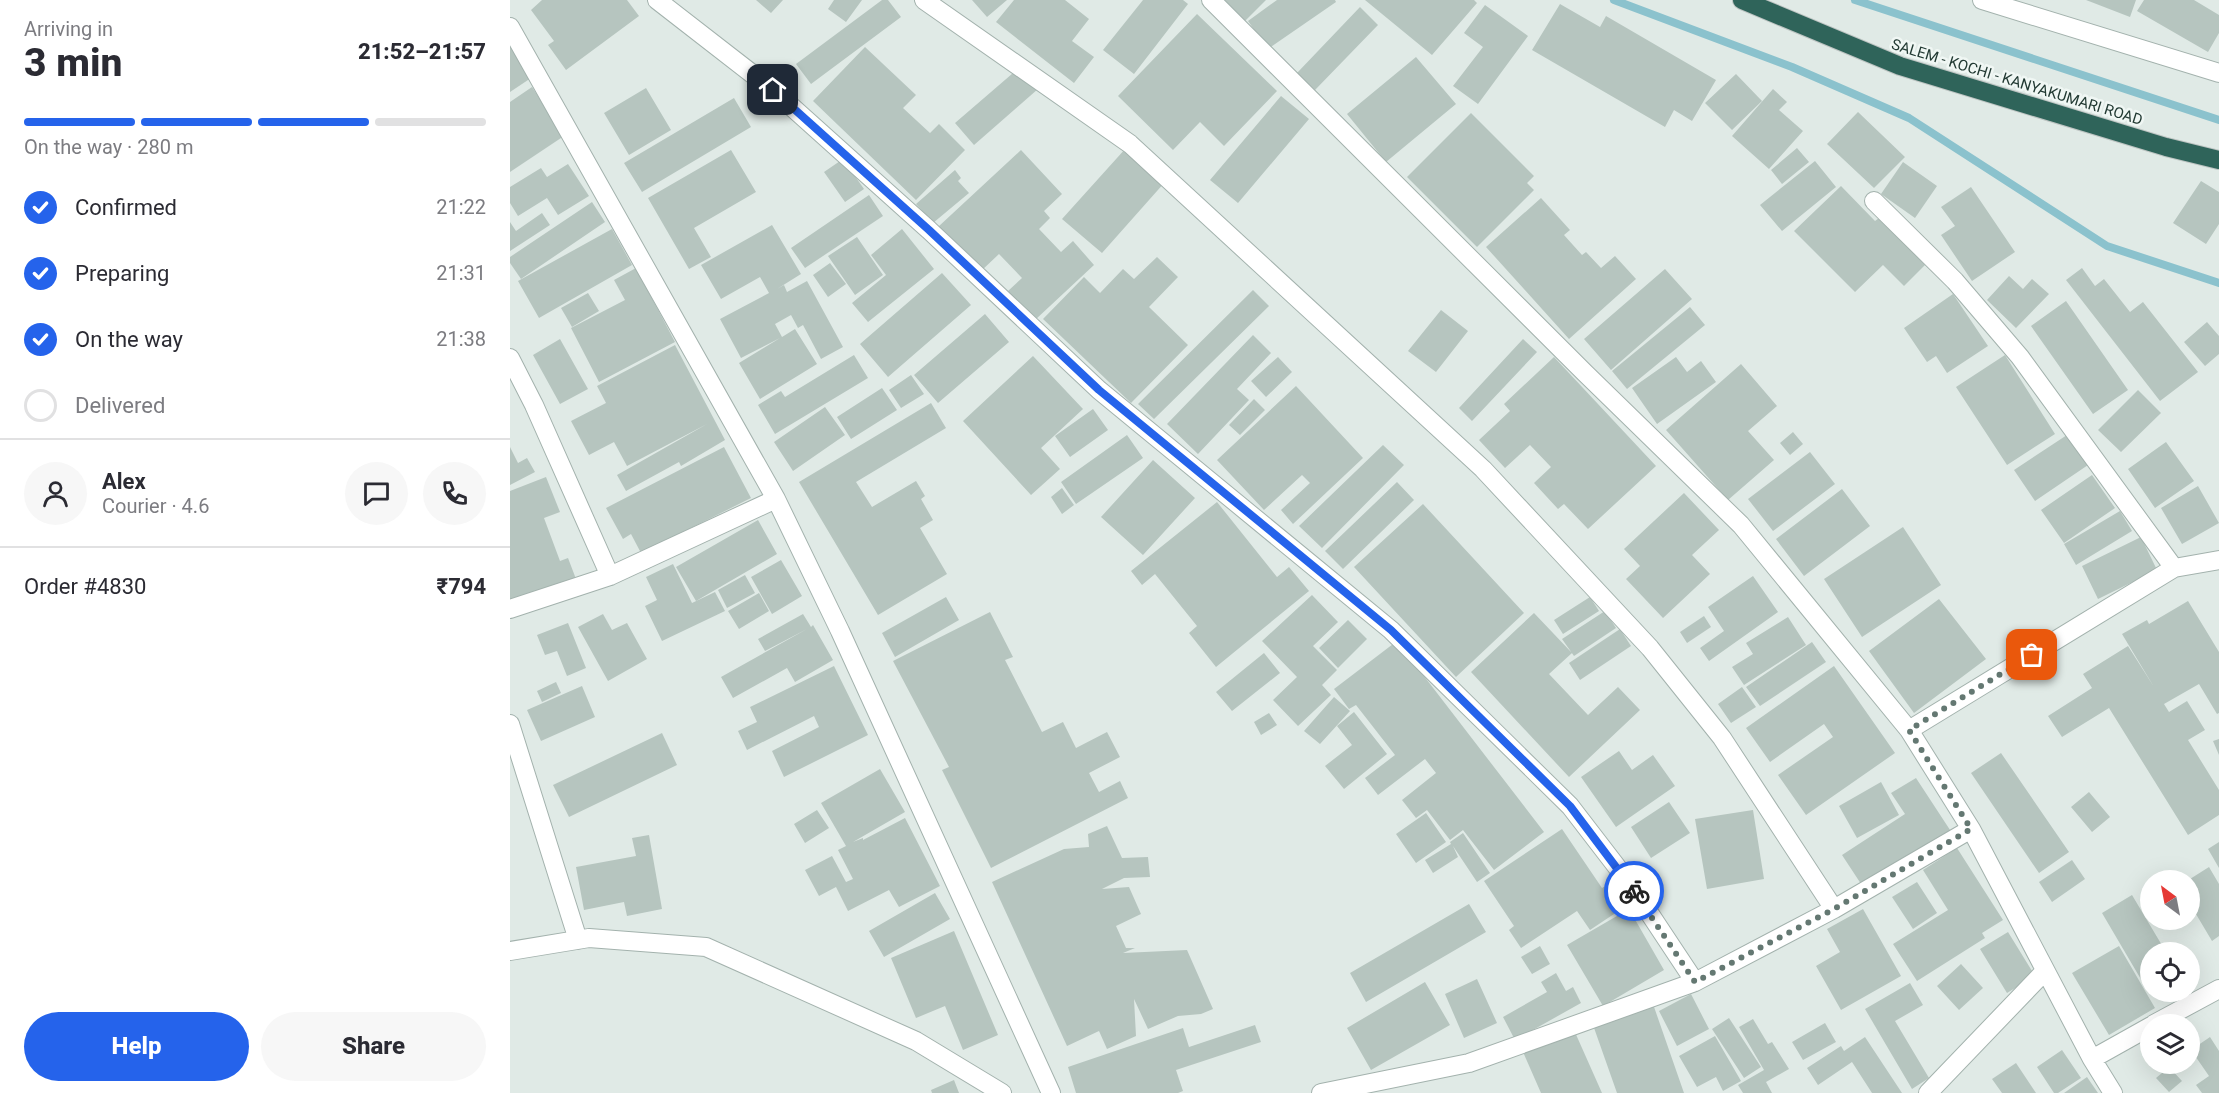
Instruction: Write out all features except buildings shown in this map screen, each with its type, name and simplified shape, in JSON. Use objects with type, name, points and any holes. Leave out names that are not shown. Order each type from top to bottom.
[{"type":"highway","name":"SALEM - KOCHI - KANYAKUMARI ROAD","points":[[1742,0],[1900,66],[2166,147],[2219,160]]},
{"type":"street","points":[[657,0],[773,90],[929,230],[1099,390],[1391,630],[1570,806],[1630,884],[1695,982]]},
{"type":"street","points":[[924,0],[1130,144],[1483,469],[1650,648],[1679,684],[1722,738],[1834,909]]},
{"type":"street","points":[[1211,0],[1741,525],[1909,730],[1971,829],[2092,1059],[2113,1093]]},
{"type":"street","points":[[1982,0],[2219,73]]},
{"type":"street","points":[[510,27],[776,499],[840,631],[1051,1093]]},
{"type":"street","points":[[1874,201],[1955,281],[2020,357],[2175,568]]},
{"type":"street","points":[[510,358],[534,405],[610,576]]},
{"type":"street","points":[[510,609],[610,576],[776,499]]},
{"type":"street","points":[[1909,730],[2175,568],[2219,560]]},
{"type":"street","points":[[510,724],[578,940]]},
{"type":"street","points":[[1322,1093],[1469,1063],[1695,982],[1834,909],[1971,829]]},
{"type":"street","points":[[510,951],[589,938],[706,947],[916,1041],[1002,1093]]},
{"type":"street","points":[[1928,1093],[2045,971]]},
{"type":"street","points":[[2173,1014],[2219,989]]},
{"type":"street","points":[[2092,1059],[2140,1032]]},
{"type":"waterway","points":[[1614,0],[1792,67],[1909,118],[2107,246],[2219,283]]},
{"type":"waterway","points":[[1855,0],[2219,120]]},
{"type":"way so far","points":[[1634,891],[1695,982],[1834,909],[1971,829],[1909,730],[2032,655]]},
{"type":"route","points":[[773,90],[929,230],[1099,390],[1391,630],[1570,806],[1634,891]]}]
